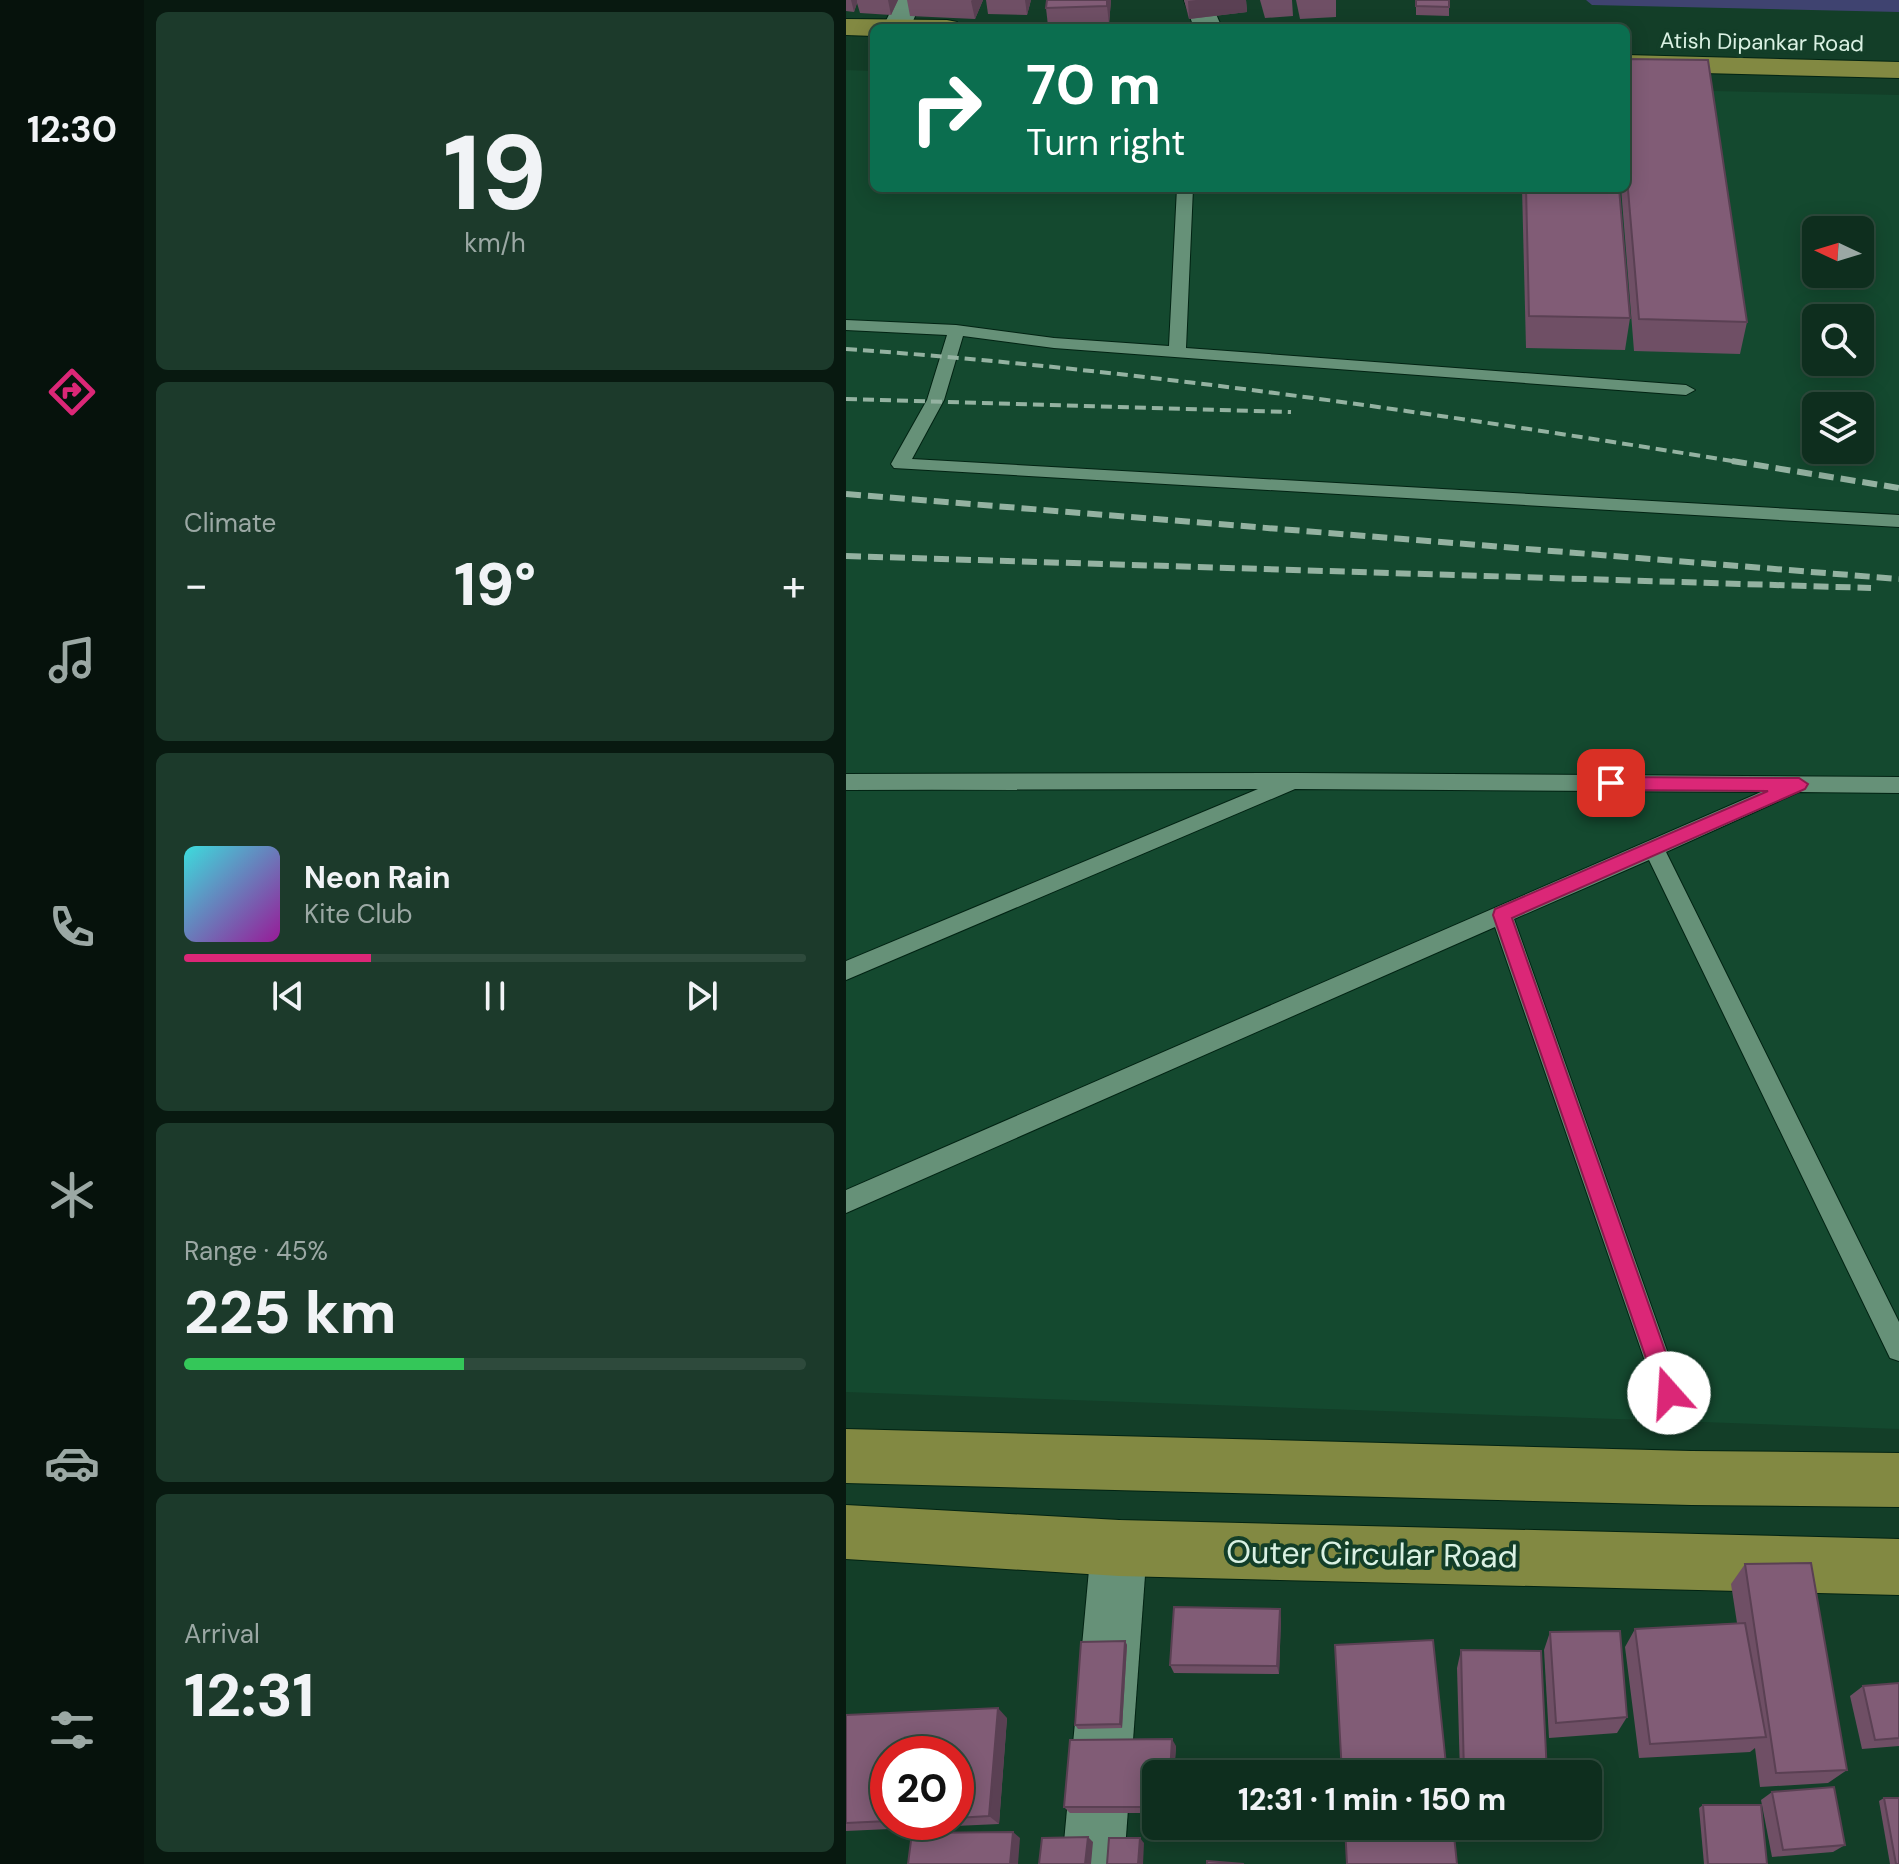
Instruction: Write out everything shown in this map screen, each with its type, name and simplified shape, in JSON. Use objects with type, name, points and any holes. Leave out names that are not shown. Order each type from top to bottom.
[{"type":"main road","points":[[846,27],[870,27]]},
{"type":"main road","name":"Atish Dipankar Road","points":[[1630,39],[1899,44]]},
{"type":"main road","points":[[846,50],[870,50]]},
{"type":"main road","name":"Atish Dipankar Road","points":[[1630,63],[1899,70]]},
{"type":"main road","points":[[846,1456],[1691,1478],[1899,1480]]},
{"type":"main road","name":"Outer Circular Road","points":[[846,1532],[1119,1548],[1899,1567]]},
{"type":"street","points":[[898,24],[909,0]]},
{"type":"street","points":[[1197,0],[1206,24]]},
{"type":"street","points":[[1093,1864],[1119,1548]]},
{"type":"lane","points":[[1177,352],[1185,192]]},
{"type":"lane","points":[[846,325],[956,330],[1054,343],[1686,390]]},
{"type":"lane","points":[[956,330],[953,356],[938,401],[900,464],[1899,521]]},
{"type":"lane","points":[[846,971],[1298,781]]},
{"type":"lane","points":[[846,782],[1899,785]]},
{"type":"lane","points":[[846,1202],[1799,784]]},
{"type":"lane","points":[[1654,848],[1899,1349]]},
{"type":"lane","points":[[1502,915],[1669,1393]]},
{"type":"shaded area","points":[[1586,0],[1899,0],[1899,12],[1592,5]]},
{"type":"shaded area","points":[[846,70],[870,71],[870,192],[1630,192],[1630,89],[1899,95],[1899,1429],[846,1392]]},
{"type":"building","points":[[1047,0],[1107,0],[1107,6],[1046,8]]},
{"type":"building","points":[[1416,0],[1449,0],[1449,7],[1416,6]]},
{"type":"building","points":[[1630,59],[1708,60],[1747,322],[1639,319],[1628,192]]},
{"type":"building","points":[[1526,192],[1619,192],[1630,318],[1529,316]]},
{"type":"building","points":[[1811,1563],[1847,1770],[1776,1773],[1745,1564]]},
{"type":"building","points":[[1174,1607],[1280,1609],[1277,1666],[1170,1665]]},
{"type":"building","points":[[1745,1623],[1766,1737],[1650,1744],[1635,1629]]},
{"type":"building","points":[[1620,1631],[1627,1717],[1556,1723],[1550,1632]]},
{"type":"building","points":[[1433,1640],[1446,1760],[1341,1760],[1335,1645]]},
{"type":"building","points":[[1125,1641],[1120,1724],[1075,1725],[1081,1642]]},
{"type":"building","points":[[1461,1650],[1541,1651],[1546,1760],[1464,1760]]},
{"type":"building","points":[[1899,1683],[1899,1738],[1875,1740],[1863,1686]]},
{"type":"building","points":[[998,1708],[989,1816],[974,1817],[974,1736],[870,1736],[870,1822],[846,1823],[846,1715]]},
{"type":"building","points":[[1172,1739],[1171,1760],[1142,1760],[1142,1807],[1064,1807],[1070,1740]]},
{"type":"building","points":[[1834,1787],[1845,1845],[1783,1850],[1772,1792]]},
{"type":"building","points":[[1884,1798],[1899,1798],[1899,1864],[1896,1864]]},
{"type":"building","points":[[1703,1805],[1761,1805],[1767,1864],[1708,1864]]},
{"type":"building","points":[[974,1832],[1013,1832],[1010,1864],[908,1864],[911,1840],[974,1840]]},
{"type":"building","points":[[1088,1837],[1085,1864],[1039,1864],[1042,1838]]},
{"type":"building","points":[[1109,1838],[1140,1838],[1138,1864],[1107,1864]]},
{"type":"building","points":[[1346,1840],[1454,1840],[1457,1864],[1347,1864]]},
{"type":"building","points":[[1207,1861],[1244,1864],[1207,1864]]},
{"type":"railway","points":[[846,349],[1072,369],[1297,396],[1745,463]]},
{"type":"railway","points":[[846,399],[1291,412]]},
{"type":"railway","points":[[1732,461],[1899,488]]},
{"type":"railway","points":[[846,494],[1899,579]]},
{"type":"railway","points":[[846,556],[1871,588]]},
{"type":"route","points":[[1611,783],[1799,784],[1502,915],[1669,1393]]}]
